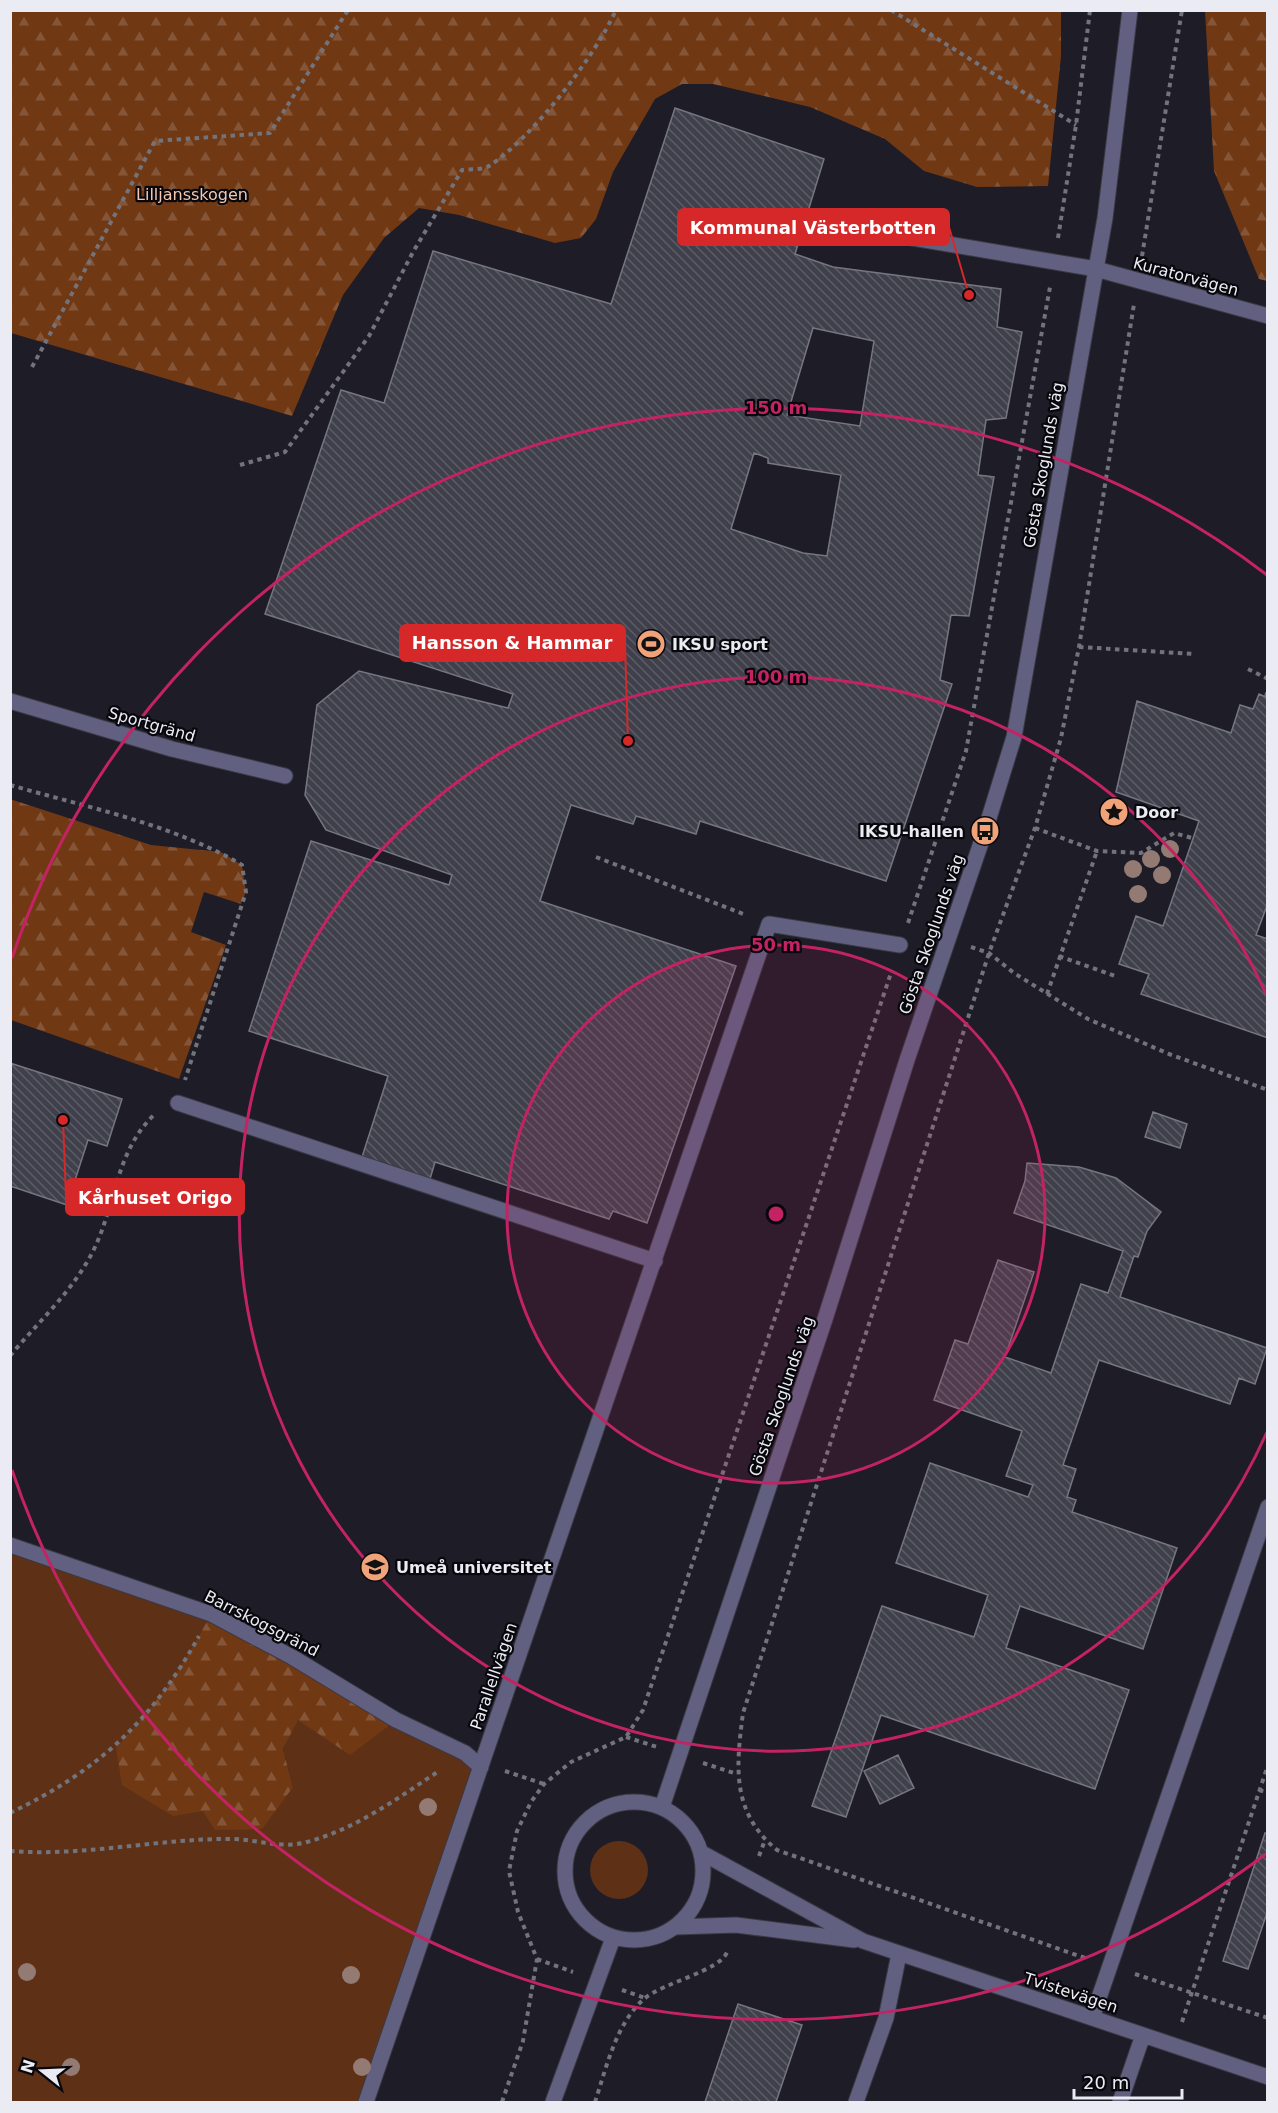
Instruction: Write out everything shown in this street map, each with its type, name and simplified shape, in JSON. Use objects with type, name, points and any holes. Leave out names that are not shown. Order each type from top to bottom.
[{"type":"street","name":"Gösta Skoglunds väg","points":[[662,1807],[825,1320],[907,1060],[949,939],[1014,737],[1105,218],[1131,10]]},
{"type":"street","name":"Kuratorvägen","points":[[865,230],[1096,270],[1268,315]]},
{"type":"street","name":"Sportgränd","points":[[10,701],[172,749],[285,776]]},
{"type":"street","points":[[769,924],[900,945]]},
{"type":"street","name":"Parallellvägen","points":[[366,2103],[769,924]]},
{"type":"street","points":[[177,1103],[655,1261]]},
{"type":"street","points":[[1092,2018],[1268,1507]]},
{"type":"street","name":"Barrskogsgränd","points":[[10,1545],[211,1614],[292,1657],[396,1720],[465,1753],[481,1767]]},
{"type":"street","points":[[641,1801],[662,1807],[675,1814],[689,1828],[702,1853],[700,1889],[690,1911],[675,1927],[661,1935],[647,1939],[613,1938],[588,1923],[573,1904],[567,1887],[565,1860],[573,1837],[594,1814],[620,1802],[641,1801]]},
{"type":"street","name":"Tvistevägen","points":[[702,1853],[862,1941],[1268,2077]]},
{"type":"street","name":"Tvistevägen","points":[[675,1927],[736,1925],[862,1941]]},
{"type":"street","points":[[553,2103],[613,1938]]},
{"type":"street","points":[[856,2103],[886,2018],[899,1954]]},
{"type":"street","points":[[1120,2103],[1143,2035]]},
{"type":"path","points":[[32,367],[155,141],[270,133],[348,10]]},
{"type":"path","points":[[240,465],[285,452],[369,336],[412,252],[462,170],[487,167],[533,128],[604,36],[616,10]]},
{"type":"path","points":[[891,10],[1076,125]]},
{"type":"path","points":[[1057,242],[1076,125],[1090,10]]},
{"type":"path","points":[[502,2103],[522,2041],[537,1959],[518,1912],[509,1870],[517,1831],[531,1802],[544,1784],[571,1762],[626,1737],[642,1710],[966,751],[1051,277]]},
{"type":"path","points":[[1079,647],[1195,654]]},
{"type":"path","points":[[1248,669],[1268,679]]},
{"type":"path","points":[[1266,697],[1268,690]]},
{"type":"path","points":[[10,785],[143,824],[221,852],[242,865],[246,892],[177,1103],[154,1115],[126,1152],[88,1261],[74,1286],[40,1320],[10,1356]]},
{"type":"path","points":[[1035,828],[1096,851],[1141,853],[1174,832],[1192,838]]},
{"type":"path","points":[[1047,994],[1096,851]]},
{"type":"path","points":[[596,857],[769,924]]},
{"type":"path","points":[[949,939],[989,952],[1014,973],[1088,1019],[1159,1050],[1268,1090]]},
{"type":"path","points":[[1059,956],[1115,976]]},
{"type":"path","points":[[10,1813],[52,1793],[116,1746],[146,1716],[180,1670],[211,1614]]},
{"type":"path","points":[[10,1851],[65,1853],[157,1843],[237,1839],[274,1846],[305,1843],[340,1831],[366,1817],[465,1753]]},
{"type":"path","points":[[1174,2046],[1268,1765]]},
{"type":"path","points":[[481,1767],[507,1771],[544,1784]]},
{"type":"path","points":[[737,1774],[748,1818],[765,1840],[777,1850],[1110,1966],[1268,2018]]},
{"type":"path","points":[[1259,1790],[1268,1793]]},
{"type":"path","points":[[751,1882],[765,1840]]},
{"type":"path","points":[[595,2103],[611,2054],[630,2014],[645,1998],[666,1986],[718,1965],[725,1958],[736,1925]]},
{"type":"shaded area","points":[[11,1545],[211,1614],[168,1684],[144,1716],[116,1747],[293,1787],[283,1749],[298,1719],[396,1720],[481,1767],[366,2102],[11,2102]]},
{"type":"shaded area","points":[[619,1841],[630,1843],[643,1854],[648,1870],[646,1881],[635,1894],[619,1899],[608,1897],[595,1886],[590,1870],[592,1859],[603,1846]]},
{"type":"green space","name":"Lilljansskogen","points":[[10,11],[1061,11],[1061,56],[1048,186],[977,187],[924,171],[885,139],[810,107],[713,84],[682,84],[655,99],[613,172],[596,219],[581,238],[555,243],[459,215],[419,208],[384,238],[343,295],[292,416],[11,333]]},
{"type":"green space","points":[[1205,11],[1267,11],[1267,281],[1259,279],[1214,171]]},
{"type":"green space","points":[[10,799],[151,845],[221,852],[242,865],[246,892],[241,904],[204,892],[191,932],[226,945],[179,1079],[11,1020]]},
{"type":"green space","points":[[211,1614],[396,1720],[350,1755],[298,1720],[283,1749],[293,1787],[262,1829],[215,1830],[203,1811],[173,1816],[122,1785],[116,1747],[144,1716],[168,1684]]},
{"type":"building","name":"IKSU sport","points":[[675,108],[824,159],[795,254],[833,267],[1001,289],[997,327],[1022,332],[1006,418],[986,420],[978,475],[994,477],[969,616],[951,615],[940,680],[952,684],[886,881],[700,821],[696,834],[636,816],[633,824],[571,805],[540,901],[736,966],[647,1223],[613,1211],[609,1219],[435,1162],[430,1179],[362,1157],[388,1076],[249,1031],[311,841],[449,885],[452,875],[326,830],[305,795],[317,705],[359,671],[508,708],[513,694],[265,614],[341,390],[384,403],[433,251],[611,304]],"holes":[[[813,328],[874,341],[860,426],[787,415]],[[754,453],[768,458],[768,463],[841,475],[827,556],[803,553],[731,529]]]},
{"type":"building","points":[[1259,694],[1268,698],[1268,903],[1256,935],[1268,939],[1268,1038],[1141,994],[1149,974],[1119,964],[1136,916],[1163,926],[1199,821],[1116,792],[1137,701],[1231,733],[1240,705],[1253,709]]},
{"type":"building","points":[[10,1063],[122,1099],[107,1146],[88,1140],[67,1205],[10,1186]]},
{"type":"building","points":[[1153,1112],[1187,1124],[1180,1148],[1145,1137]]},
{"type":"building","points":[[1027,1163],[1079,1167],[1116,1178],[1161,1212],[1147,1231],[1138,1257],[1134,1256],[1120,1297],[1267,1348],[1255,1384],[1239,1378],[1230,1404],[1099,1360],[1063,1465],[1076,1469],[1067,1497],[1076,1500],[1072,1512],[1177,1548],[1143,1649],[1020,1606],[1006,1648],[1129,1690],[1095,1789],[881,1715],[846,1817],[812,1806],[882,1606],[974,1637],[988,1595],[896,1563],[930,1463],[1028,1497],[1033,1485],[1006,1476],[1022,1431],[934,1400],[955,1340],[968,1344],[998,1260],[1034,1272],[1005,1357],[1051,1373],[1081,1284],[1108,1293],[1123,1251],[1014,1213],[1025,1181]]},
{"type":"building","points":[[898,1755],[914,1788],[880,1804],[864,1771]]},
{"type":"building","points":[[1265,1833],[1268,1834],[1268,1910],[1248,1969],[1223,1961]]},
{"type":"building","points":[[738,2004],[802,2025],[776,2102],[705,2102]]},
{"type":"place","name":"Kommunal Västerbotten","points":[[969,295]]},
{"type":"place","name":"IKSU sport","points":[[651,644]]},
{"type":"place","name":"Hansson & Hammar","points":[[628,741]]},
{"type":"place","name":"Door","points":[[1114,812]]},
{"type":"place","name":"IKSU-hallen","points":[[985,831]]},
{"type":"place","name":"Kårhuset Origo","points":[[63,1120]]},
{"type":"place","name":"Umeå universitet","points":[[375,1567]]}]
